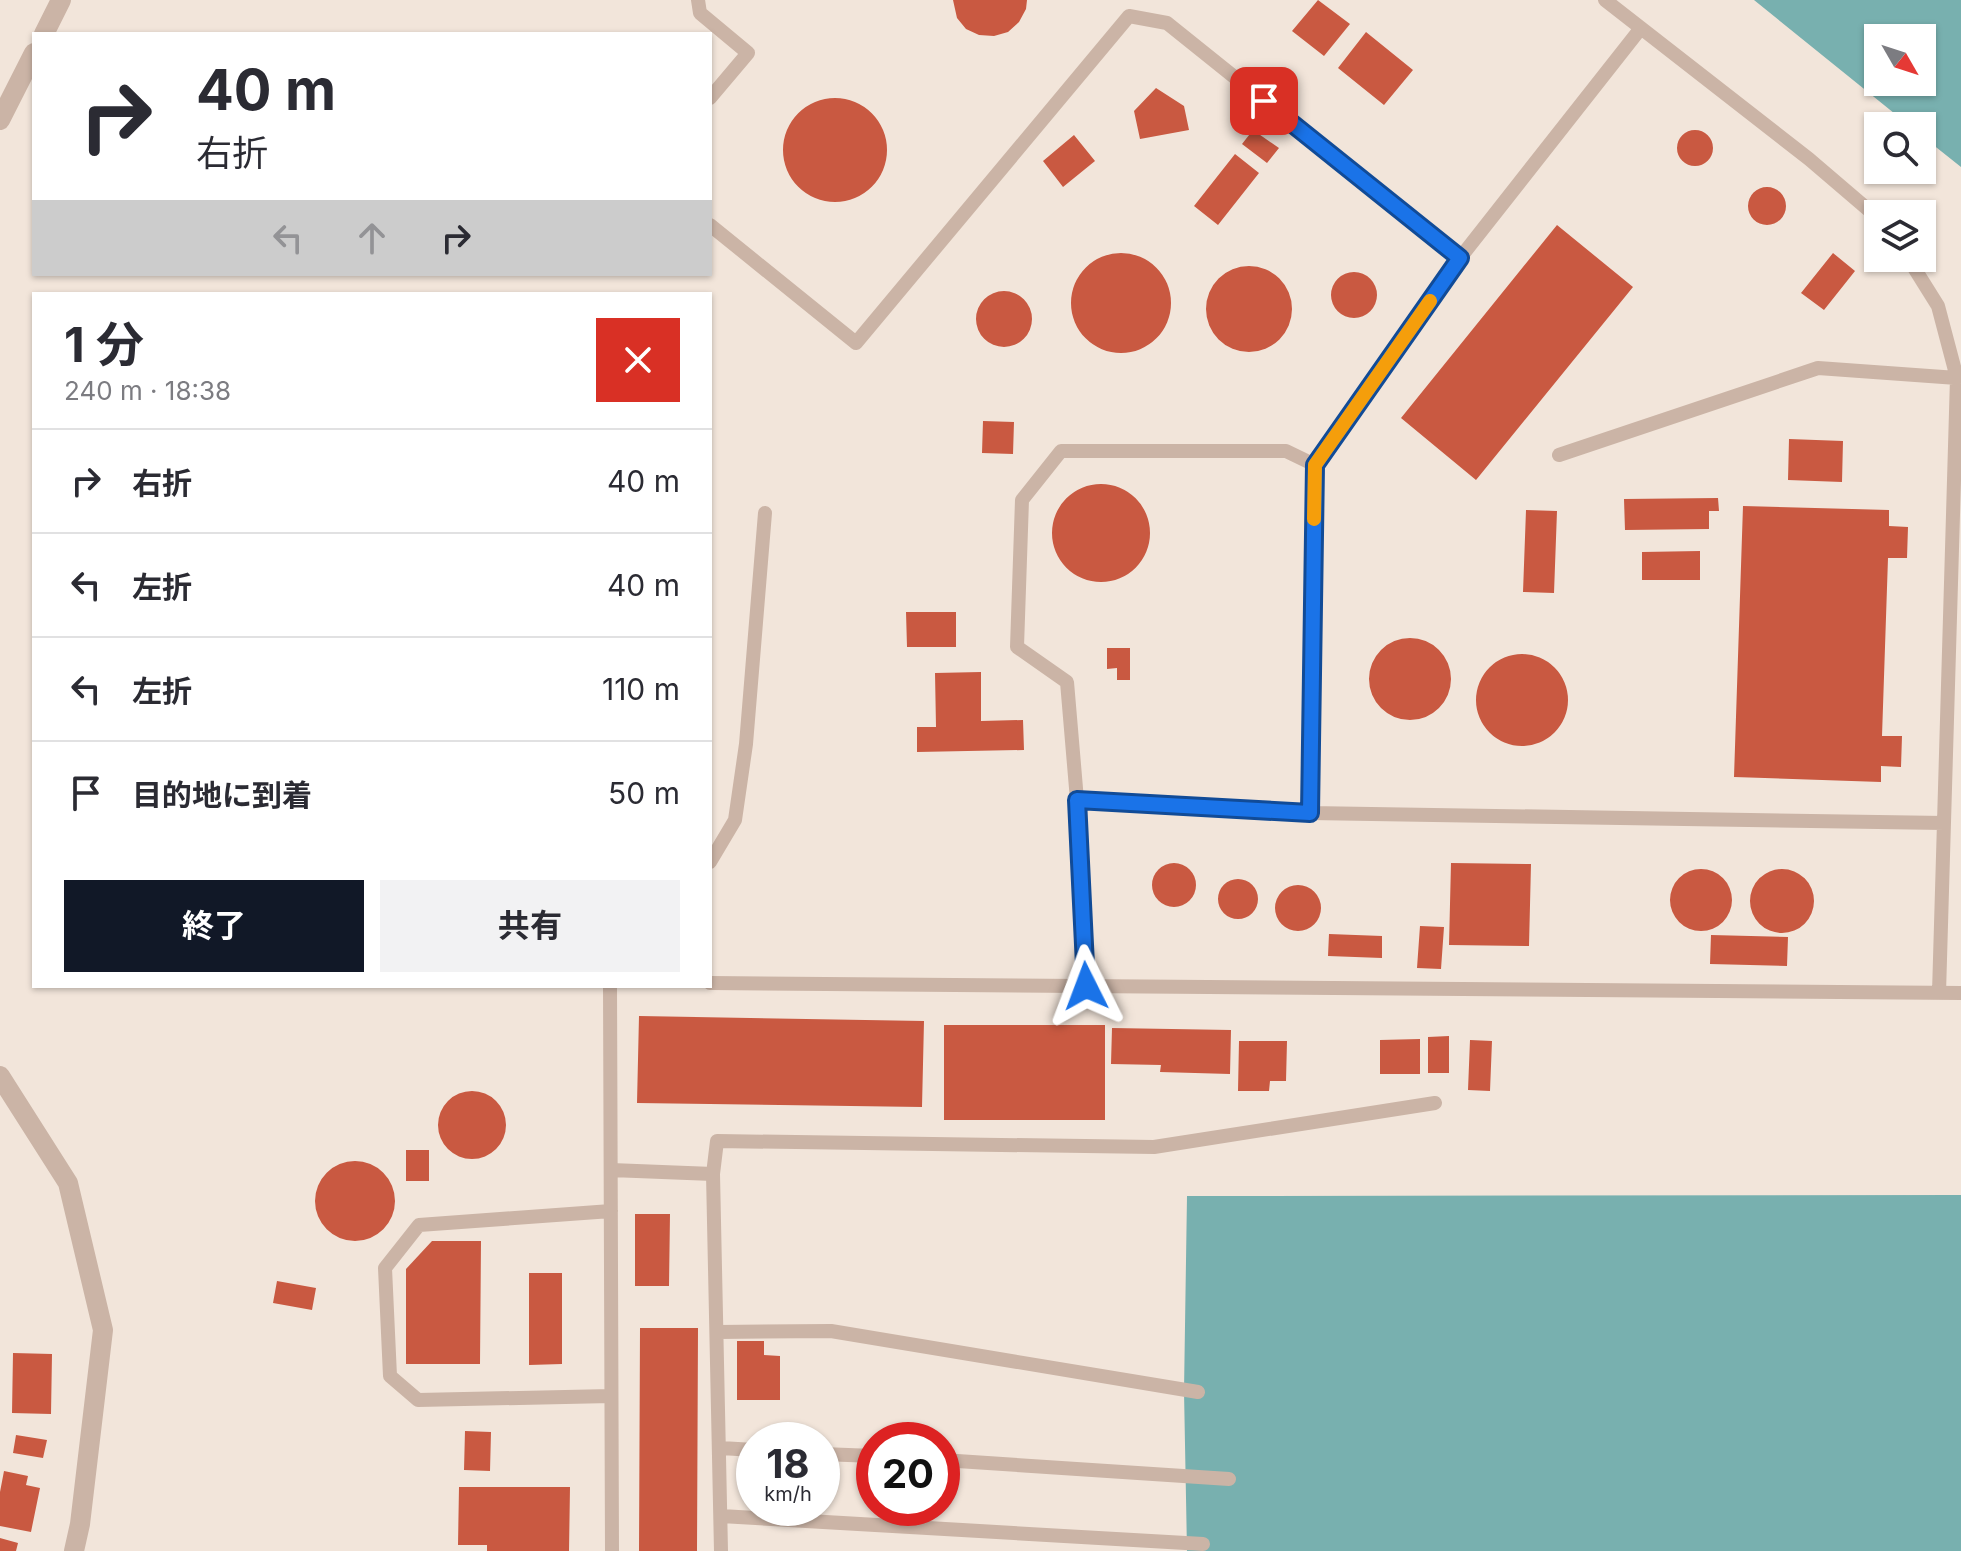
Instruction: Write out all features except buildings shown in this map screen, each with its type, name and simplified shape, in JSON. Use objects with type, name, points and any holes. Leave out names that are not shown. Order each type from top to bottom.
[{"type":"street","points":[[45,32],[61,0]]},
{"type":"street","points":[[0,120],[32,57]]},
{"type":"street","points":[[0,1076],[68,1183],[103,1330],[80,1524],[74,1551]]},
{"type":"lane","points":[[698,0],[700,13],[748,53],[712,96]]},
{"type":"lane","points":[[1605,0],[1809,159],[1864,206]]},
{"type":"lane","points":[[712,227],[856,343],[1129,16],[1167,23],[1460,258]]},
{"type":"lane","points":[[1310,813],[1315,465],[1460,258],[1641,28]]},
{"type":"lane","points":[[1917,272],[1938,306],[1957,378],[1939,993]]},
{"type":"lane","points":[[1559,455],[1818,368],[1957,378]]},
{"type":"lane","points":[[1086,986],[1077,800],[1067,682],[1017,647],[1022,500],[1061,451],[1286,451],[1315,465]]},
{"type":"lane","points":[[712,859],[735,820],[746,744],[765,513]]},
{"type":"lane","points":[[1077,800],[1310,813],[1944,823]]},
{"type":"lane","points":[[712,983],[1961,993]]},
{"type":"lane","points":[[610,988],[612,1551]]},
{"type":"lane","points":[[721,1551],[713,1174],[717,1141],[1154,1147],[1435,1103]]},
{"type":"lane","points":[[611,1170],[713,1174]]},
{"type":"lane","points":[[611,1211],[419,1225],[385,1268],[390,1376],[418,1400],[611,1396]]},
{"type":"lane","points":[[718,1332],[831,1331],[1198,1392]]},
{"type":"lane","points":[[721,1448],[736,1449]]},
{"type":"lane","points":[[960,1461],[1229,1479]]},
{"type":"lane","points":[[721,1516],[1203,1544]]},
{"type":"water","points":[[1754,0],[1961,0],[1961,167],[1936,147],[1936,112],[1893,112],[1873,96],[1936,96],[1936,24],[1864,24],[1864,89]]},
{"type":"water","points":[[1961,1195],[1961,1551],[1187,1551],[1184,1391],[1187,1196]]},
{"type":"slow traffic","points":[[1314,519],[1315,465],[1430,301]]},
{"type":"route","points":[[1086,986],[1077,800],[1310,813],[1315,465],[1460,258],[1264,101]]}]
